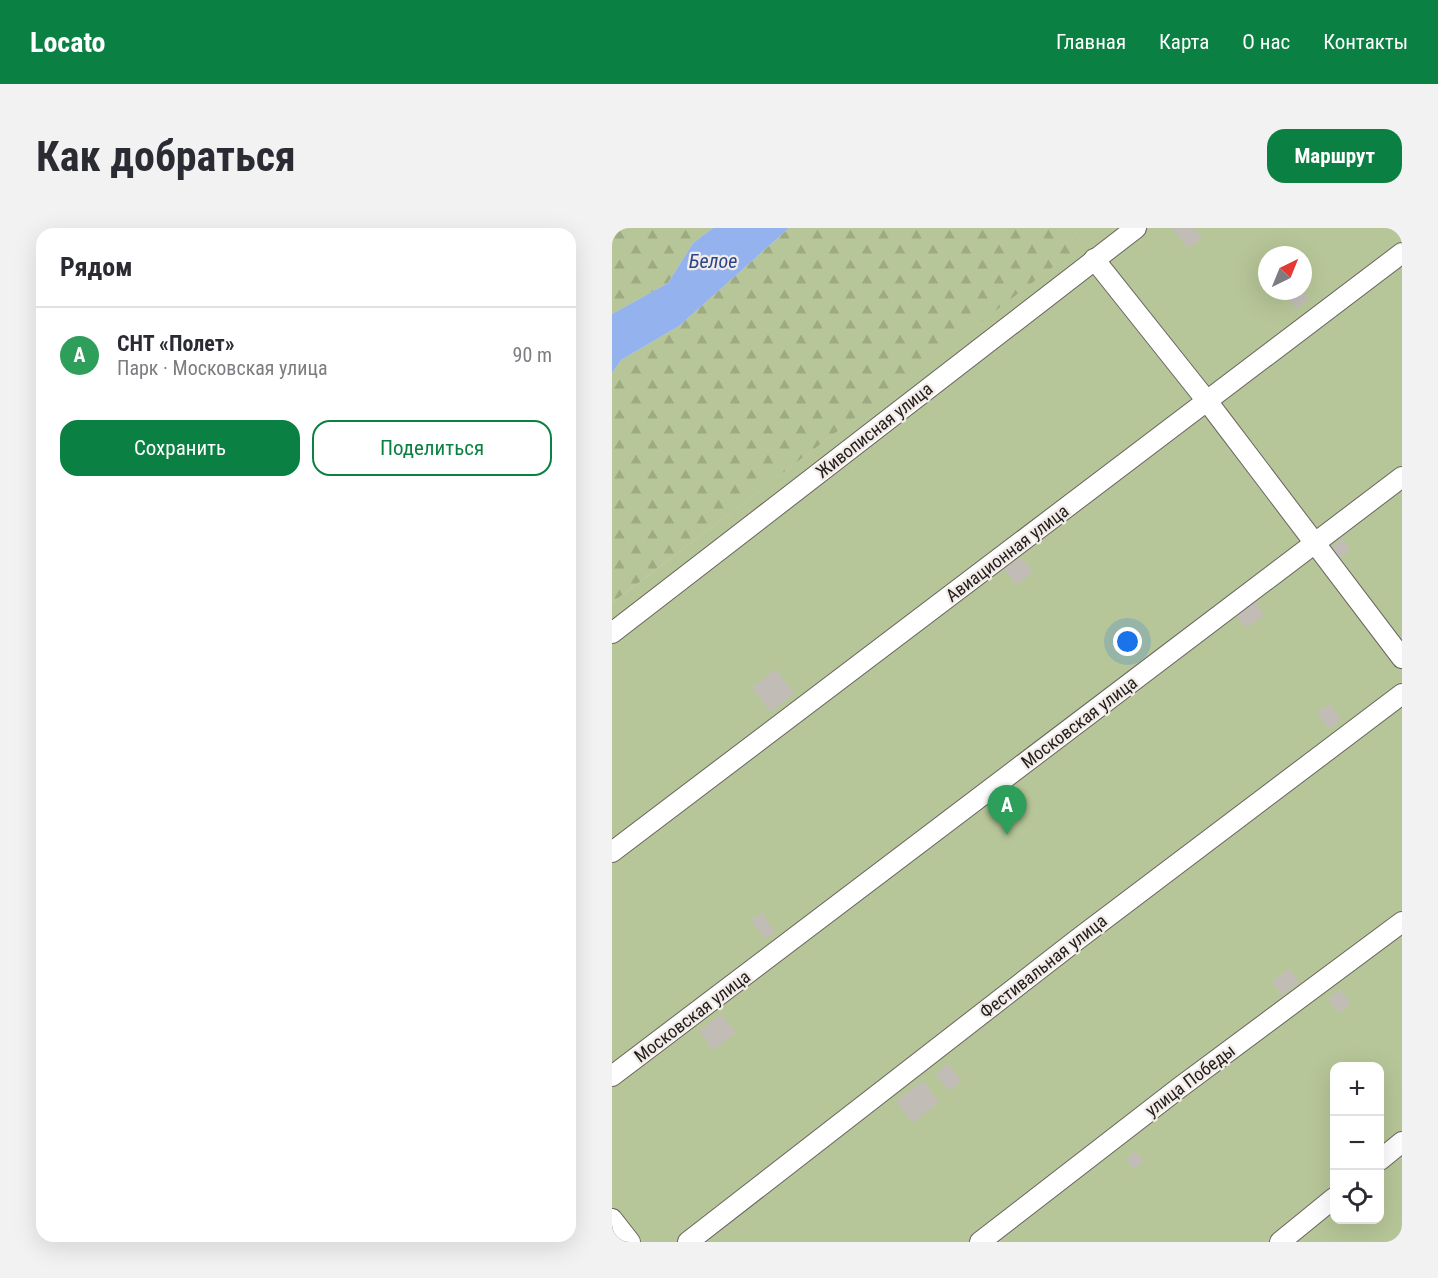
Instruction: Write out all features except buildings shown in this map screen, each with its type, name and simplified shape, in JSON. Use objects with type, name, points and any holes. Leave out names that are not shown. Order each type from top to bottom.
[{"type":"street","name":"Живописная улица","points":[[612,633],[1136,228]]},
{"type":"street","name":"Авиационная улица","points":[[612,852],[1402,253]]},
{"type":"street","points":[[1094,259],[1207,401],[1402,658]]},
{"type":"street","name":"Московская улица","points":[[612,1076],[1402,477]]},
{"type":"street","name":"Фестивальная улица","points":[[688,1242],[1078,939],[1402,694]]},
{"type":"street","name":"улица Победы","points":[[980,1242],[1179,1088],[1402,922]]},
{"type":"street","points":[[1384,1157],[1402,1142]]},
{"type":"street","points":[[1280,1242],[1330,1202]]},
{"type":"street","points":[[612,1219],[630,1242]]},
{"type":"green space","points":[[612,228],[713,228],[693,243],[668,283],[612,314]]},
{"type":"green space","points":[[789,228],[1074,228],[1080,247],[612,603],[612,373],[621,360],[679,326]]},
{"type":"green space","points":[[1074,228],[1402,228],[1402,1242],[612,1242],[612,603],[1079,247]]},
{"type":"water","name":"Белое","points":[[713,228],[789,228],[679,326],[621,360],[612,373],[612,314],[668,283],[693,243]]},
{"type":"place","name":"СНТ «Полет»","points":[[1007,835]]}]
